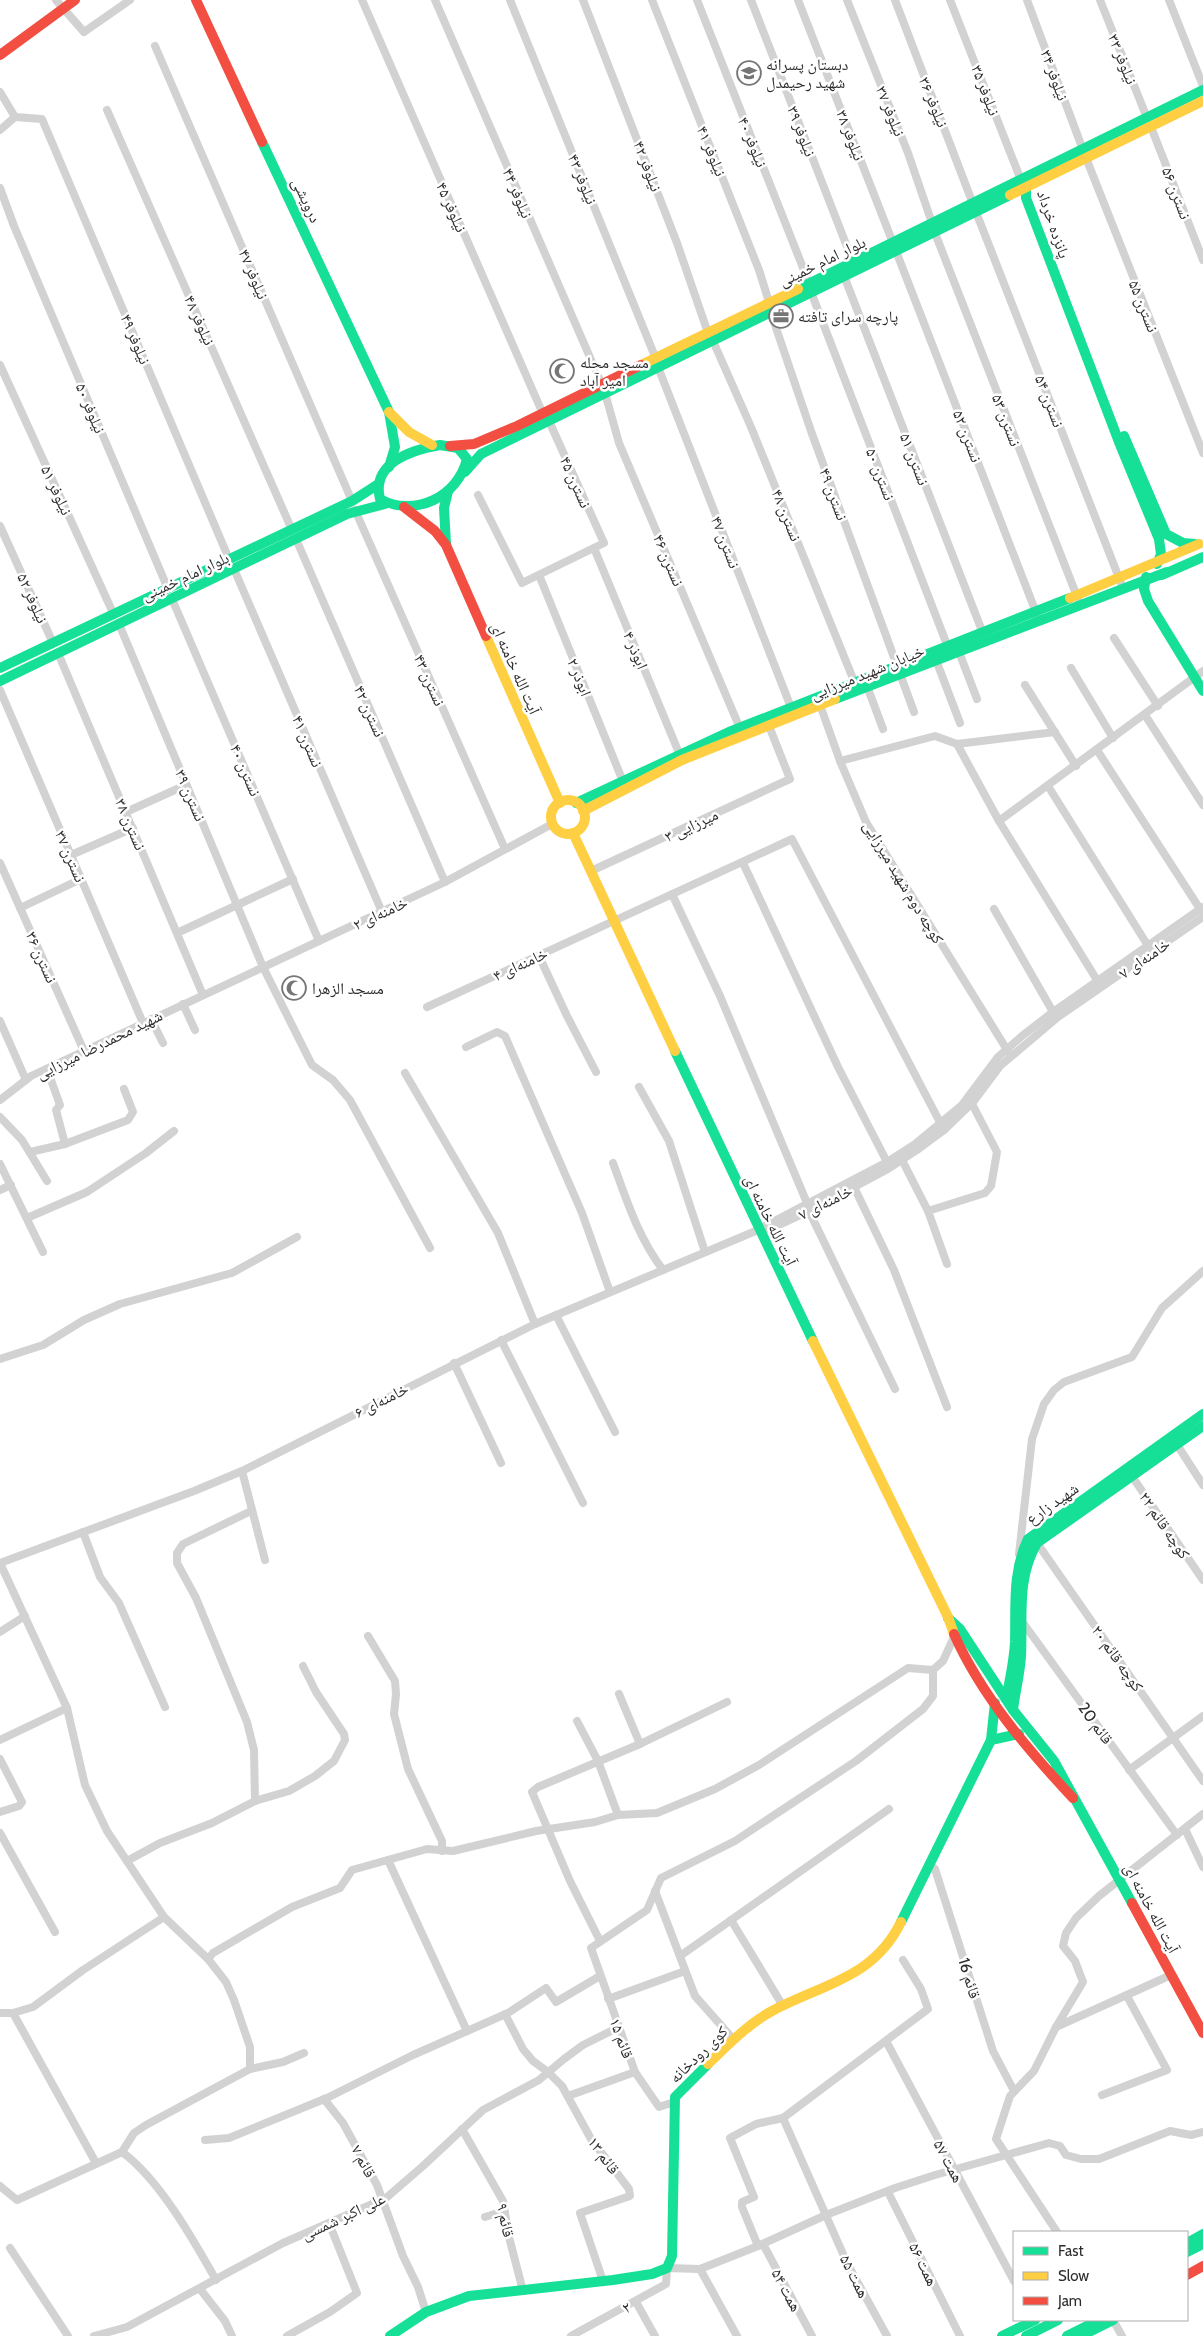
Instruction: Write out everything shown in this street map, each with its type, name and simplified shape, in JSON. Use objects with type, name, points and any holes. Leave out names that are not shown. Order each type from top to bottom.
[{"type":"street","points":[[56,0],[84,32],[130,0]]},
{"type":"street","points":[[0,55],[75,0]]},
{"type":"street","name":"نیلوفر ۴۵","points":[[362,0],[546,417]]},
{"type":"street","name":"نیلوفر ۴۴","points":[[435,0],[604,389]]},
{"type":"street","name":"نیلوفر ۴۳","points":[[510,0],[657,363]]},
{"type":"street","name":"نیلوفر ۴۲","points":[[583,0],[677,243],[710,337]]},
{"type":"street","name":"نیلوفر ۴۱","points":[[652,0],[759,270],[770,308]]},
{"type":"street","name":"نیلوفر ۴۰","points":[[697,0],[810,288]]},
{"type":"street","name":"نیلوفر ۳۹","points":[[751,0],[853,262]]},
{"type":"street","name":"نیلوفر ۳۸","points":[[798,0],[895,247]]},
{"type":"street","name":"نیلوفر ۳۷","points":[[847,0],[908,153],[934,228]]},
{"type":"street","name":"نیلوفر ۳۶","points":[[895,0],[974,208]]},
{"type":"street","name":"نیلوفر ۳۵","points":[[950,0],[1024,184]]},
{"type":"street","name":"نیلوفر ۳۴","points":[[1027,0],[1084,154]]},
{"type":"street","name":"نیلوفر ۳۳","points":[[1100,0],[1149,122]]},
{"type":"street","points":[[1170,0],[1203,86]]},
{"type":"street","name":"درویشی","points":[[198,1],[389,412]]},
{"type":"street","name":"نیلوفر ۴۷","points":[[155,46],[354,506]]},
{"type":"street","name":"بلوار امام خمینی","points":[[810,288],[844,276],[895,247],[1149,122],[1203,90]]},
{"type":"street","points":[[0,92],[15,117],[0,130]]},
{"type":"street","name":"بلوار امام خمینی","points":[[1149,122],[1203,101]]},
{"type":"street","name":"نیلوفر ۴۸","points":[[108,110],[294,534]]},
{"type":"street","name":"نیلوفر ۴۹","points":[[15,117],[42,119],[229,559]]},
{"type":"street","name":"نسترن ۵۶","points":[[1149,122],[1203,260]]},
{"type":"street","name":"نسترن ۵۵","points":[[1084,154],[1203,453]]},
{"type":"street","name":"پانزده خرداد","points":[[1024,184],[1026,198],[1119,442],[1159,539],[1161,554],[1159,562]]},
{"type":"street","name":"پانزده خرداد","points":[[1024,184],[1031,194],[1109,402],[1166,534],[1188,545],[1201,543]]},
{"type":"street","name":"نیلوفر ۵۰","points":[[0,188],[14,226],[170,594]]},
{"type":"street","name":"نسترن ۵۴","points":[[974,208],[1124,589]]},
{"type":"street","name":"نسترن ۵۳","points":[[934,228],[1079,601]]},
{"type":"street","name":"بلوار امام خمینی","points":[[433,446],[474,444],[546,417],[810,288],[853,262],[895,247]]},
{"type":"street","name":"نسترن ۵۲","points":[[895,247],[1038,617]]},
{"type":"street","name":"نسترن ۵۱","points":[[844,276],[984,637]]},
{"type":"street","name":"نسترن ۵۰","points":[[810,288],[952,651],[977,699]]},
{"type":"street","name":"نسترن ۴۹","points":[[770,308],[811,431],[914,712]]},
{"type":"street","name":"نسترن ۴۸","points":[[710,337],[751,427],[856,687]]},
{"type":"street","name":"نسترن ۴۷","points":[[657,363],[793,712]]},
{"type":"street","name":"نیلوفر ۵۱","points":[[0,366],[116,619]]},
{"type":"street","name":"نسترن ۴۶","points":[[604,389],[619,443],[739,726]]},
{"type":"street","points":[[389,412],[402,427],[420,441],[433,446]]},
{"type":"street","points":[[389,412],[395,447],[389,467]]},
{"type":"street","name":"بلوار امام خمینی","points":[[448,491],[481,454],[506,442],[546,417]]},
{"type":"street","name":"نسترن ۴۵","points":[[546,417],[604,543],[594,548]]},
{"type":"street","points":[[433,446],[405,455],[389,467],[380,477],[377,485],[380,499],[385,504],[404,507],[427,502],[448,491]]},
{"type":"street","points":[[450,446],[464,453],[467,459],[465,472]]},
{"type":"street","name":"بلوار امام خمینی","points":[[170,594],[229,559],[294,534],[354,506],[377,485]]},
{"type":"street","points":[[446,545],[444,508],[448,491]]},
{"type":"street","points":[[478,495],[522,583],[594,548]]},
{"type":"street","name":"بلوار امام خمینی","points":[[354,506],[385,504]]},
{"type":"street","name":"نسترن ۴۳","points":[[354,506],[505,849]]},
{"type":"street","points":[[404,507],[436,531],[446,545]]},
{"type":"street","name":"نیلوفر ۵۲","points":[[0,526],[53,643]]},
{"type":"street","name":"بلوار امام خمینی","points":[[0,681],[18,666],[53,643],[116,619],[170,594],[234,569],[294,534]]},
{"type":"street","name":"نسترن ۴۲","points":[[294,534],[445,882]]},
{"type":"street","points":[[1159,539],[1175,555],[1199,559]]},
{"type":"street","name":"خیابان شهید میرزایی","points":[[1079,601],[1120,578],[1201,543]]},
{"type":"street","name":"آیت الله خامنه ای","points":[[446,545],[560,802]]},
{"type":"street","name":"ابوذر ۴","points":[[594,548],[679,753]]},
{"type":"street","name":"خیابان شهید میرزایی","points":[[579,807],[622,779],[739,726],[793,712],[1079,601],[1124,589],[1199,559]]},
{"type":"street","points":[[1159,562],[1143,582],[1144,593],[1200,675]]},
{"type":"street","name":"نسترن ۴۱","points":[[234,569],[382,912]]},
{"type":"street","points":[[1167,572],[1152,581],[1151,594],[1200,675],[1203,691]]},
{"type":"street","name":"ابوذر ۲","points":[[539,575],[622,779]]},
{"type":"street","name":"نسترن ۴۰","points":[[170,594],[319,941]]},
{"type":"street","name":"بلوار امام خمینی","points":[[0,668],[18,666],[58,653],[116,619]]},
{"type":"street","name":"نسترن ۳۹","points":[[116,619],[263,967],[312,1064],[333,1080],[350,1100],[430,1248]]},
{"type":"street","points":[[1114,638],[1158,706]]},
{"type":"street","name":"خیابان شهید میرزایی","points":[[856,687],[867,686],[899,670],[936,660],[952,651]]},
{"type":"street","name":"نسترن ۳۸","points":[[58,653],[203,994]]},
{"type":"street","points":[[936,660],[960,723]]},
{"type":"street","points":[[1071,668],[1113,738]]},
{"type":"street","points":[[999,821],[1200,675]]},
{"type":"street","points":[[1025,685],[1076,766]]},
{"type":"street","points":[[867,686],[883,729]]},
{"type":"street","name":"نسترن ۳۷","points":[[0,690],[81,879],[147,1021],[163,1043]]},
{"type":"street","name":"کوچه دوم شهید میرزایی","points":[[819,702],[840,761],[866,822],[1009,1053]]},
{"type":"street","name":"خیابان شهید میرزایی","points":[[579,807],[682,760],[770,726],[793,712]]},
{"type":"street","points":[[1145,715],[1203,805]]},
{"type":"street","name":"میرزایی ۳","points":[[591,871],[790,779],[770,726]]},
{"type":"street","points":[[840,761],[935,736],[957,744],[1055,732]]},
{"type":"street","points":[[957,744],[999,821],[1100,984]]},
{"type":"street","points":[[1097,750],[1202,912]]},
{"type":"street","points":[[126,812],[186,784]]},
{"type":"street","points":[[1048,786],[1150,949]]},
{"type":"street","points":[[568,800],[579,807],[583,824],[573,833],[563,833],[552,824],[553,810],[560,802],[568,800]]},
{"type":"street","name":"خامنه‌ای ۲","points":[[203,994],[445,882],[552,824]]},
{"type":"street","points":[[71,855],[133,828]]},
{"type":"street","name":"آیت الله خامنه ای","points":[[573,833],[758,1230],[948,1617],[954,1637],[995,1704],[1045,1769],[1073,1798]]},
{"type":"street","name":"خامنه‌ای ۴","points":[[427,1007],[792,839],[942,1127]]},
{"type":"street","name":"نسترن ۳۶","points":[[0,862],[84,1051]]},
{"type":"street","points":[[743,863],[838,1066],[887,1162]]},
{"type":"street","points":[[20,908],[81,879]]},
{"type":"street","points":[[178,933],[293,879]]},
{"type":"street","points":[[672,894],[720,996],[808,1207],[895,1389]]},
{"type":"street","points":[[994,909],[1053,1012]]},
{"type":"street","name":"خامنه‌ای ۷","points":[[1009,1053],[1100,984],[1202,912]]},
{"type":"street","points":[[539,956],[596,1072]]},
{"type":"street","name":"خامنه‌ای ۷","points":[[758,1230],[854,1187],[902,1160],[942,1127],[970,1100],[983,1075],[1053,1012],[1100,984]]},
{"type":"street","name":"شهید محمدرضا میرزایی","points":[[0,1100],[26,1080],[47,1069],[203,994]]},
{"type":"street","points":[[183,1004],[195,1030]]},
{"type":"street","points":[[0,1021],[26,1080]]},
{"type":"street","points":[[466,1047],[497,1032],[504,1036],[582,1213],[610,1292]]},
{"type":"street","points":[[47,1069],[60,1105],[56,1110],[65,1144]]},
{"type":"street","points":[[405,1073],[498,1233],[535,1324]]},
{"type":"street","points":[[639,1087],[669,1141],[706,1252]]},
{"type":"street","points":[[30,1152],[65,1144],[132,1117],[133,1112],[124,1089]]},
{"type":"street","points":[[928,1211],[985,1193],[992,1186],[997,1152],[970,1100]]},
{"type":"street","points":[[0,1117],[30,1152],[47,1181]]},
{"type":"street","name":"خامنه‌ای ۷","points":[[808,1207],[887,1162],[942,1127]]},
{"type":"street","points":[[27,1218],[87,1192],[146,1153],[174,1131]]},
{"type":"street","points":[[902,1160],[928,1211],[948,1264]]},
{"type":"street","points":[[0,1164],[43,1252]]},
{"type":"street","points":[[613,1164],[647,1249],[663,1270]]},
{"type":"street","points":[[0,1190],[11,1186]]},
{"type":"street","points":[[854,1187],[894,1270],[947,1407]]},
{"type":"street","name":"خامنه‌ای ۶","points":[[0,1563],[194,1491],[242,1471],[535,1324],[758,1230]]},
{"type":"street","points":[[0,1359],[43,1346],[84,1320],[120,1304],[232,1273],[297,1237]]},
{"type":"street","points":[[1027,1563],[1019,1554],[1032,1439],[1044,1404],[1054,1390],[1064,1382],[1132,1357],[1162,1308],[1200,1274],[1203,1284]]},
{"type":"street","points":[[556,1315],[615,1432]]},
{"type":"street","points":[[501,1340],[583,1503]]},
{"type":"street","points":[[454,1363],[501,1463]]},
{"type":"street","name":"شهید زارع","points":[[1006,1700],[1014,1657],[1015,1580],[1019,1554],[1034,1539],[1174,1440],[1203,1414]]},
{"type":"street","name":"شهید زارع","points":[[1174,1440],[1203,1426]]},
{"type":"street","points":[[1174,1440],[1203,1485]]},
{"type":"street","points":[[242,1471],[265,1560]]},
{"type":"street","name":"کوچه قائم ۲۲","points":[[1129,1472],[1203,1580]]},
{"type":"street","points":[[251,1511],[184,1544],[177,1553],[178,1563],[196,1598],[247,1722],[254,1750],[255,1801]]},
{"type":"street","points":[[83,1532],[100,1577],[119,1604],[165,1707]]},
{"type":"street","name":"شهید زارع","points":[[1013,1710],[1021,1658],[1022,1595],[1028,1554],[1034,1539]]},
{"type":"street","name":"کوچه قائم ۲۰","points":[[1034,1539],[1203,1781]]},
{"type":"street","points":[[0,1563],[67,1708],[85,1785],[107,1831],[164,1917],[208,1959],[226,1982],[250,2047],[250,2068]]},
{"type":"street","name":"قائم 20","points":[[1015,1612],[1176,1835]]},
{"type":"street","points":[[0,1632],[25,1616]]},
{"type":"street","name":"آیت الله خامنه ای","points":[[948,1617],[960,1629],[1013,1710],[1054,1761],[1203,2033]]},
{"type":"street","points":[[368,1636],[394,1681],[396,1694],[394,1714],[408,1769],[442,1841],[442,1851]]},
{"type":"street","points":[[208,1959],[213,1953],[292,1907],[340,1888],[352,1870],[428,1849],[453,1851],[536,1831],[595,1822],[618,1815],[657,1814],[701,1796],[759,1765],[908,1668],[933,1670],[944,1661],[954,1637]]},
{"type":"street","points":[[127,1861],[160,1843],[212,1823],[255,1801],[289,1791],[334,1761],[345,1740],[344,1734],[316,1692],[304,1666]]},
{"type":"street","points":[[727,1702],[640,1744],[538,1787],[532,1792],[570,1880],[600,1941],[647,1910],[653,1901],[654,1890],[661,1878],[735,1841],[856,1760],[923,1709],[934,1696],[933,1670]]},
{"type":"street","points":[[619,1694],[640,1744]]},
{"type":"street","points":[[995,1704],[992,1740],[1019,1734]]},
{"type":"street","points":[[0,1740],[67,1708]]},
{"type":"street","points":[[1129,1770],[1203,1716]]},
{"type":"street","points":[[577,1721],[598,1761],[618,1815]]},
{"type":"street","name":"کوی رودخانه","points":[[667,2268],[672,2256],[672,2201],[676,2151],[675,2097],[734,2040],[767,2014],[827,1988],[870,1963],[886,1946],[897,1930],[992,1740]]},
{"type":"street","points":[[0,1759],[22,1802],[19,1806],[0,1812]]},
{"type":"street","points":[[680,1956],[889,1809]]},
{"type":"street","points":[[1056,2231],[1009,2156],[1001,2149],[996,2139],[1002,2115],[1014,2090],[1034,2071],[1056,2027],[1083,1982],[1075,1962],[1063,1946],[1066,1933],[1076,1918],[1120,1880],[1203,1814]]},
{"type":"street","points":[[1185,1829],[1203,1867]]},
{"type":"street","points":[[0,1833],[55,1932]]},
{"type":"street","points":[[388,1860],[467,2031]]},
{"type":"street","name":"قائم 16","points":[[929,1864],[935,1869],[993,2051],[1014,2090]]},
{"type":"street","points":[[654,1890],[695,1996],[734,2040]]},
{"type":"street","points":[[0,2013],[13,2014],[33,2007],[83,1970],[164,1917]]},
{"type":"street","points":[[731,1920],[783,2006]]},
{"type":"street","name":"قائم ۱۵","points":[[600,1941],[591,1948],[635,2072],[660,2107],[674,2102]]},
{"type":"street","points":[[783,2118],[928,2009],[922,1989],[903,1960]]},
{"type":"street","points":[[608,1999],[685,1971]]},
{"type":"street","points":[[1056,2027],[1172,1975]]},
{"type":"street","points":[[205,2140],[229,2138],[324,2100],[413,2055],[504,2014],[546,1988],[556,2002],[600,1976]]},
{"type":"street","points":[[1102,2095],[1167,2070],[1127,1996]]},
{"type":"street","points":[[13,2014],[96,2164]]},
{"type":"street","name":"قائم ۱۳","points":[[504,2014],[523,2049],[533,2061],[548,2072],[568,2096],[592,2139],[629,2189],[630,2196],[580,2212],[603,2282]]},
{"type":"street","name":"علی اکبر شمسی","points":[[94,2336],[127,2327],[283,2243],[383,2199],[423,2166],[483,2110],[539,2080],[583,2046],[619,2028]]},
{"type":"street","name":"همت ۵۷","points":[[886,2041],[1013,2279]]},
{"type":"street","points":[[0,2186],[17,2200],[122,2152],[134,2133],[146,2125],[250,2068],[283,2062],[304,2053]]},
{"type":"street","points":[[568,2096],[635,2072]]},
{"type":"street","name":"قائم ۷","points":[[324,2100],[343,2122],[383,2199],[403,2256],[418,2288],[426,2312]]},
{"type":"street","name":"همت ۵۵","points":[[783,2118],[847,2263],[887,2336]]},
{"type":"street","name":"همت ۵۴","points":[[783,2118],[756,2124],[730,2138],[754,2197],[742,2202],[742,2207],[812,2336]]},
{"type":"street","name":"قائم ۹","points":[[462,2129],[503,2200],[523,2291]]},
{"type":"street","points":[[390,2336],[426,2312],[456,2300],[480,2294],[603,2282],[652,2274],[667,2268],[700,2269],[761,2245],[826,2215],[935,2175],[1009,2156],[1049,2143],[1060,2146],[1066,2155],[1081,2159],[1099,2159],[1170,2131],[1191,2135],[1203,2132]]},
{"type":"street","points":[[122,2152],[134,2161],[172,2209],[216,2280]]},
{"type":"street","name":"همت ۵۶","points":[[888,2192],[960,2336]]},
{"type":"street","points":[[485,2217],[504,2211]]},
{"type":"street","points":[[287,2336],[330,2312],[357,2293],[329,2223]]},
{"type":"street","points":[[1188,2242],[1203,2234]]},
{"type":"street","points":[[1188,2252],[1203,2244]]},
{"type":"street","points":[[10,2248],[68,2336]]},
{"type":"street","points":[[1188,2274],[1201,2267]]},
{"type":"street","points":[[1188,2281],[1201,2267]]},
{"type":"street","name":"۲","points":[[574,2335],[666,2284],[667,2268]]},
{"type":"street","points":[[700,2269],[737,2336]]},
{"type":"street","points":[[200,2289],[225,2321],[232,2336]]},
{"type":"street","points":[[636,2302],[656,2336]]},
{"type":"street","points":[[1002,2336],[1033,2321]]},
{"type":"street","points":[[1026,2336],[1056,2321]]},
{"type":"street","points":[[1081,2333],[1098,2321]]},
{"type":"street","points":[[1067,2336],[1081,2333],[1111,2321]]},
{"type":"street","points":[[1114,2321],[1122,2336]]},
{"type":"traffic: fast","points":[[798,289],[1203,90]]},
{"type":"traffic: fast","points":[[262,142],[389,412],[395,447],[389,467]]},
{"type":"traffic: fast","points":[[1026,187],[1026,198],[1119,442],[1159,539],[1161,554],[1157,564]]},
{"type":"traffic: fast","points":[[465,472],[481,454],[1010,195]]},
{"type":"traffic: fast","points":[[1124,436],[1166,534],[1183,543],[1195,544]]},
{"type":"traffic: fast","points":[[440,445],[458,448],[467,459],[462,472],[454,484],[433,500],[420,505],[393,504],[380,499],[379,487],[387,467],[396,460],[417,450],[440,445]]},
{"type":"traffic: fast","points":[[0,668],[352,501],[377,485]]},
{"type":"traffic: fast","points":[[446,544],[444,508],[448,491]]},
{"type":"traffic: fast","points":[[0,681],[347,514],[385,504]]},
{"type":"traffic: fast","points":[[1162,575],[1203,557]]},
{"type":"traffic: fast","points":[[835,699],[1167,572]]},
{"type":"traffic: fast","points":[[1146,577],[1144,589],[1148,601],[1203,691]]},
{"type":"traffic: fast","points":[[576,803],[729,732],[1070,598]]},
{"type":"traffic: fast","points":[[675,1051],[813,1341]]},
{"type":"traffic: fast","points":[[1006,1699],[1015,1642],[1017,1577],[1019,1564],[1028,1539],[1203,1414]]},
{"type":"traffic: fast","points":[[1013,1710],[1020,1663],[1023,1584],[1030,1557],[1037,1543],[1203,1426]]},
{"type":"traffic: fast","points":[[948,1618],[960,1629],[1013,1710],[1054,1761],[1132,1903]]},
{"type":"traffic: fast","points":[[901,1922],[991,1740],[995,1703]]},
{"type":"traffic: fast","points":[[991,1740],[1019,1734]]},
{"type":"traffic: fast","points":[[390,2336],[426,2312],[469,2296],[613,2280],[652,2274],[667,2268],[672,2256],[675,2097],[708,2064]]},
{"type":"traffic: fast","points":[[1188,2242],[1203,2234]]},
{"type":"traffic: fast","points":[[1188,2252],[1203,2244]]},
{"type":"traffic: fast","points":[[1002,2336],[1033,2321]]},
{"type":"traffic: fast","points":[[1026,2336],[1056,2321]]},
{"type":"traffic: fast","points":[[1067,2336],[1097,2321]]},
{"type":"traffic: fast","points":[[1081,2336],[1111,2321]]},
{"type":"traffic: slow","points":[[1010,195],[1203,101]]},
{"type":"traffic: slow","points":[[641,365],[798,289]]},
{"type":"traffic: slow","points":[[389,412],[409,432],[432,445]]},
{"type":"traffic: slow","points":[[1070,598],[1199,544]]},
{"type":"traffic: slow","points":[[486,636],[560,803]]},
{"type":"traffic: slow","points":[[583,811],[682,760],[835,699]]},
{"type":"traffic: slow","points":[[568,800],[580,805],[585,817],[580,829],[568,834],[556,829],[551,817],[556,805],[568,800]]},
{"type":"traffic: slow","points":[[573,833],[675,1051]]},
{"type":"traffic: slow","points":[[813,1341],[948,1617],[954,1634]]},
{"type":"traffic: slow","points":[[708,2064],[738,2035],[763,2016],[845,1978],[861,1968],[876,1956],[889,1941],[901,1922]]},
{"type":"traffic: jam","points":[[0,55],[75,0]]},
{"type":"traffic: jam","points":[[196,0],[262,142]]},
{"type":"traffic: jam","points":[[450,446],[474,444],[517,426],[641,365]]},
{"type":"traffic: jam","points":[[404,507],[435,531],[446,545],[486,636]]},
{"type":"traffic: jam","points":[[954,1634],[978,1679],[1007,1721],[1039,1761],[1073,1798]]},
{"type":"traffic: jam","points":[[1132,1903],[1203,2033]]},
{"type":"traffic: jam","points":[[1188,2274],[1203,2266]]},
{"type":"place","name":"دبستان پسرانه شهید رحیمدل","points":[[749,73]]},
{"type":"place","name":"پارچه سرای تافته","points":[[781,316]]},
{"type":"place","name":"مسجد محله امیر آباد","points":[[562,371]]},
{"type":"place","name":"مسجد الزهرا","points":[[294,988]]}]
